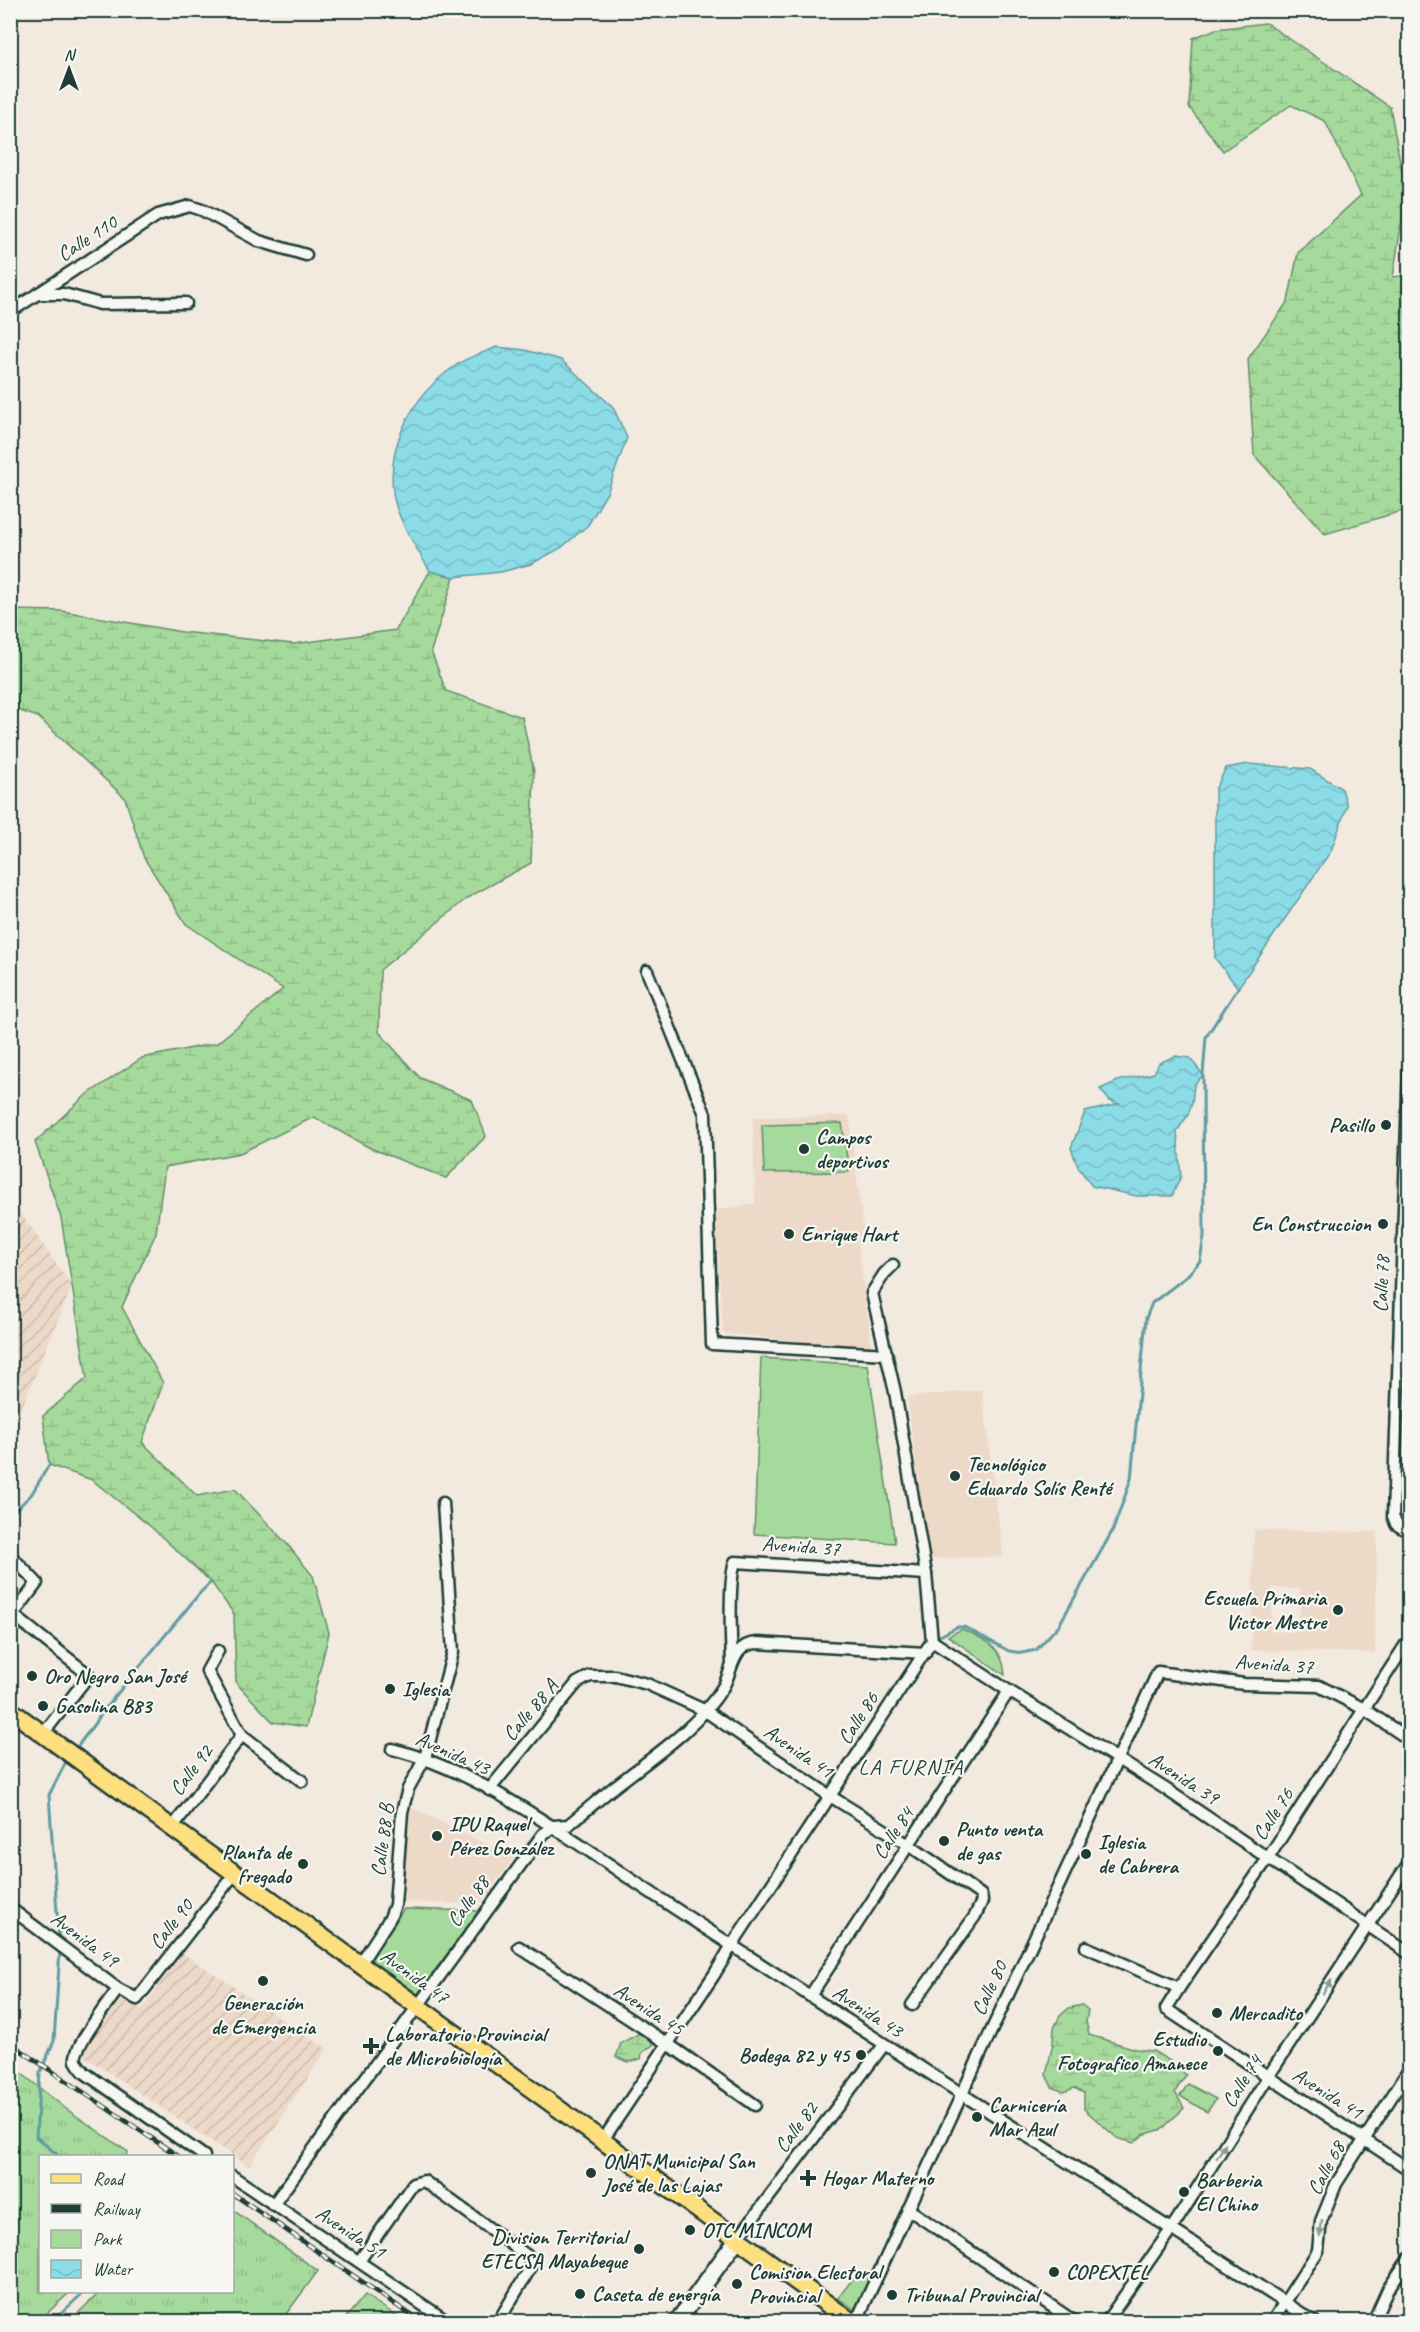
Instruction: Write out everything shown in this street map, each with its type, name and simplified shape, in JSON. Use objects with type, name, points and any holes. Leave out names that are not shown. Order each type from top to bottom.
[{"type":"main road","name":"Avenida 47","points":[[10,1710],[854,2322]]},
{"type":"street","name":"Calle 110","points":[[10,312],[158,215],[190,206],[202,210],[259,241],[306,255]]},
{"type":"street","points":[[38,294],[64,294],[100,304],[186,303]]},
{"type":"street","points":[[647,971],[705,1114],[712,1344],[887,1354]]},
{"type":"street","name":"Calle 78","points":[[1409,1043],[1405,1306],[1393,1515],[1396,1524],[1410,1533]]},
{"type":"street","points":[[893,1265],[879,1280],[872,1293],[887,1354],[926,1574],[932,1641]]},
{"type":"street","name":"Calle 88 B","points":[[360,1964],[390,1918],[394,1905],[402,1812],[408,1789],[424,1758],[453,1652],[442,1503]]},
{"type":"street","points":[[10,1555],[37,1583],[13,1616],[89,1675],[44,1734]]},
{"type":"street","name":"Calle 88","points":[[732,1663],[730,1633],[733,1567],[735,1562],[745,1562]]},
{"type":"street","name":"Avenida 37","points":[[745,1562],[926,1574]]},
{"type":"street","name":"Calle 76","points":[[1166,2009],[1268,1858],[1410,1638]]},
{"type":"street","name":"Calle 86","points":[[603,2140],[932,1641]]},
{"type":"street","name":"Avenida 39","points":[[932,1641],[1118,1758],[1410,1954]]},
{"type":"street","name":"Calle 88","points":[[273,2205],[543,1834],[554,1826],[568,1825],[674,1743],[724,1686],[732,1663],[740,1650],[748,1643],[925,1653]]},
{"type":"street","points":[[218,1652],[207,1671],[242,1735],[302,1781]]},
{"type":"street","name":"Avenida 37","points":[[1158,1672],[1244,1684],[1319,1686],[1364,1709],[1410,1740]]},
{"type":"street","name":"Calle 80","points":[[854,2322],[1158,1672]]},
{"type":"street","name":"Avenida 41","points":[[577,1683],[590,1676],[615,1676],[647,1684],[704,1710],[830,1796],[909,1845],[978,1892],[982,1901],[975,1916],[912,2005]]},
{"type":"street","name":"Calle 88 A","points":[[489,1790],[577,1683]]},
{"type":"street","name":"Calle 84","points":[[810,1996],[1009,1691]]},
{"type":"street","name":"Calle 92","points":[[172,1827],[242,1735]]},
{"type":"street","name":"Avenida 43","points":[[392,1749],[424,1758],[554,1826],[615,1869],[884,2045],[1173,2228],[1315,2322]]},
{"type":"street","name":"Calle 74","points":[[1106,2322],[1173,2228],[1268,2077],[1410,1861]]},
{"type":"street","name":"Calle 90","points":[[137,2000],[235,1873]]},
{"type":"street","name":"Avenida 49","points":[[10,1908],[118,1989],[137,2000]]},
{"type":"street","name":"Avenida 45","points":[[519,1947],[668,2044],[755,2105]]},
{"type":"street","points":[[1086,1947],[1179,1988]]},
{"type":"street","points":[[118,1989],[85,2038],[76,2054],[76,2062],[85,2073],[201,2155]]},
{"type":"street","name":"Avenida 41","points":[[1166,2009],[1410,2170]]},
{"type":"street","name":"Calle 82","points":[[677,2322],[884,2045]]},
{"type":"street","name":"Calle 68","points":[[1272,2322],[1318,2252],[1321,2221],[1330,2196],[1364,2138],[1410,2068]]},
{"type":"street","name":"Avenida 51","points":[[234,2177],[360,2260],[448,2322]]},
{"type":"street","points":[[360,2260],[412,2184],[424,2181],[529,2257],[531,2268],[498,2322]]},
{"type":"street","points":[[908,2209],[1075,2322]]},
{"type":"street","points":[[1373,2322],[1388,2289],[1410,2257]]},
{"type":"shaded area","name":"Enrique Hart","points":[[849,1116],[863,1228],[858,1241],[872,1349],[723,1333],[715,1210],[755,1204],[753,1117]]},
{"type":"shaded area","points":[[10,1198],[72,1286],[14,1426],[10,1422]]},
{"type":"shaded area","name":"Tecnológico Eduardo Solís Renté","points":[[982,1390],[1003,1556],[929,1559],[907,1397]]},
{"type":"shaded area","name":"Escuela Primaria Victor Mestre","points":[[1254,1530],[1377,1532],[1375,1653],[1251,1650]],"holes":[[[1272,1588],[1300,1589],[1299,1632],[1271,1631]]]},
{"type":"shaded area","name":"IPU Raquel Pérez González","points":[[410,1807],[514,1858],[479,1904],[404,1902],[407,1813]]},
{"type":"shaded area","points":[[181,1952],[327,2049],[249,2166],[81,2054],[121,1995],[143,2009]]},
{"type":"green space","points":[[1266,23],[1390,107],[1406,194],[1393,277],[1409,275],[1409,509],[1325,534],[1254,455],[1248,359],[1288,301],[1298,253],[1361,195],[1325,121],[1291,105],[1223,151],[1189,107],[1193,38],[1216,29]]},
{"type":"green space","points":[[430,571],[454,577],[431,651],[446,691],[522,717],[534,772],[531,863],[467,898],[380,970],[379,1032],[420,1078],[472,1100],[486,1136],[446,1178],[370,1148],[314,1117],[240,1153],[165,1167],[156,1233],[122,1307],[163,1383],[142,1442],[197,1496],[235,1489],[287,1544],[313,1576],[329,1633],[306,1727],[273,1722],[236,1683],[234,1614],[211,1582],[151,1527],[92,1480],[49,1465],[43,1416],[87,1378],[61,1218],[35,1142],[85,1096],[142,1058],[217,1043],[283,989],[186,924],[144,858],[125,798],[38,717],[11,708],[11,610],[62,611],[182,632],[293,644],[396,630]]},
{"type":"green space","name":"Campos deportivos","points":[[842,1123],[849,1172],[764,1173],[762,1125]]},
{"type":"green space","points":[[761,1358],[868,1365],[895,1543],[754,1534]]},
{"type":"green space","points":[[962,1629],[992,1645],[1001,1657],[1005,1675],[948,1636]]},
{"type":"green space","points":[[404,1909],[479,1911],[416,1996],[367,1960]]},
{"type":"green space","points":[[1082,2005],[1088,2010],[1086,2021],[1089,2035],[1136,2049],[1153,2051],[1175,2064],[1186,2075],[1175,2092],[1184,2108],[1162,2129],[1143,2135],[1134,2143],[1117,2138],[1084,2109],[1084,2093],[1074,2088],[1064,2092],[1052,2087],[1046,2075],[1054,2028],[1060,2016],[1069,2008]]},
{"type":"green space","points":[[640,2033],[650,2038],[653,2045],[642,2053],[641,2059],[629,2062],[616,2057],[621,2043]]},
{"type":"green space","points":[[11,2065],[65,2108],[128,2152],[126,2155],[39,2155],[39,2293],[69,2293],[39,2321],[11,2321]]},
{"type":"green space","points":[[1188,2084],[1216,2099],[1207,2112],[1180,2096]]},
{"type":"green space","points":[[234,2211],[318,2271],[281,2321],[70,2321],[99,2293],[234,2293]]},
{"type":"green space","points":[[858,2272],[870,2279],[856,2310],[838,2298]]},
{"type":"green space","points":[[365,2295],[404,2321],[343,2321]]},
{"type":"water","points":[[497,347],[525,350],[561,360],[613,407],[627,438],[607,493],[588,525],[561,548],[531,564],[501,572],[454,577],[430,571],[402,522],[393,492],[394,455],[406,421],[427,390],[459,363]]},
{"type":"water","points":[[1248,764],[1310,769],[1342,789],[1347,806],[1331,851],[1238,988],[1215,958],[1215,790],[1226,768]]},
{"type":"water","points":[[1175,1056],[1190,1058],[1203,1075],[1194,1085],[1188,1115],[1177,1131],[1181,1176],[1172,1196],[1137,1196],[1092,1186],[1078,1167],[1071,1148],[1085,1112],[1119,1104],[1110,1101],[1100,1089],[1118,1081],[1154,1073],[1159,1063]]},
{"type":"waterway","points":[[940,1636],[957,1627],[964,1627],[1009,1651],[1022,1653],[1036,1650],[1059,1625],[1113,1530],[1131,1479],[1146,1318],[1152,1303],[1186,1277],[1200,1261],[1204,1236],[1203,1075],[1206,1037],[1238,988]]},
{"type":"waterway","points":[[10,1515],[31,1495],[49,1465]]},
{"type":"waterway","points":[[75,1750],[108,1705],[211,1582]]},
{"type":"waterway","points":[[59,1941],[49,1795],[67,1760]]},
{"type":"waterway","points":[[58,2155],[36,2137],[40,2073],[54,2041],[60,1950]]},
{"type":"waterway","points":[[52,2322],[83,2293]]},
{"type":"railway","points":[[10,2043],[177,2155]]},
{"type":"railway","points":[[234,2194],[421,2322]]},
{"type":"place","name":"Pasillo","points":[[1386,1125]]},
{"type":"place","name":"Campos deportivos","points":[[804,1149]]},
{"type":"place","name":"En Construccion","points":[[1383,1224]]},
{"type":"place","name":"Enrique Hart","points":[[789,1234]]},
{"type":"place","name":"Tecnológico Eduardo Solís Renté","points":[[955,1476]]},
{"type":"place","name":"Escuela Primaria Victor Mestre","points":[[1338,1610]]},
{"type":"place","name":"Oro Negro San José","points":[[32,1676]]},
{"type":"place","name":"Iglesia","points":[[390,1689]]},
{"type":"place","name":"Gasolina B83","points":[[43,1706]]},
{"type":"place","name":"IPU Raquel Pérez González","points":[[437,1836]]},
{"type":"place","name":"Punto venta de gas","points":[[944,1841]]},
{"type":"place","name":"Iglesia de Cabrera","points":[[1086,1854]]},
{"type":"place","name":"Planta de fregado","points":[[303,1864]]},
{"type":"place","name":"Generación de Emergencia","points":[[263,1981]]},
{"type":"place","name":"Mercadito","points":[[1217,2013]]},
{"type":"place","name":"Laboratorio Provincial de Microbiología","points":[[371,2046]]},
{"type":"place","name":"Estudio Fotografico Amanece","points":[[1218,2051]]},
{"type":"place","name":"Bodega 82 y 45","points":[[861,2055]]},
{"type":"place","name":"Carnicería Mar Azul","points":[[977,2117]]},
{"type":"place","name":"ONAT Municipal San José de las Lajas","points":[[591,2173]]},
{"type":"place","name":"Hogar Materno","points":[[808,2178]]},
{"type":"place","name":"Barberia El Chino","points":[[1184,2192]]},
{"type":"place","name":"OTC MINCOM","points":[[690,2230]]},
{"type":"place","name":"Division Territorial ETECSA Mayabeque","points":[[639,2249]]},
{"type":"place","name":"COPEXTEL","points":[[1054,2272]]},
{"type":"place","name":"Comision Electoral Provincial","points":[[737,2284]]},
{"type":"place","name":"Caseta de energía","points":[[580,2294]]},
{"type":"place","name":"Tribunal Provincial","points":[[892,2295]]},
{"type":"district","name":"LA FURNIA","points":[[911,1766]]}]
